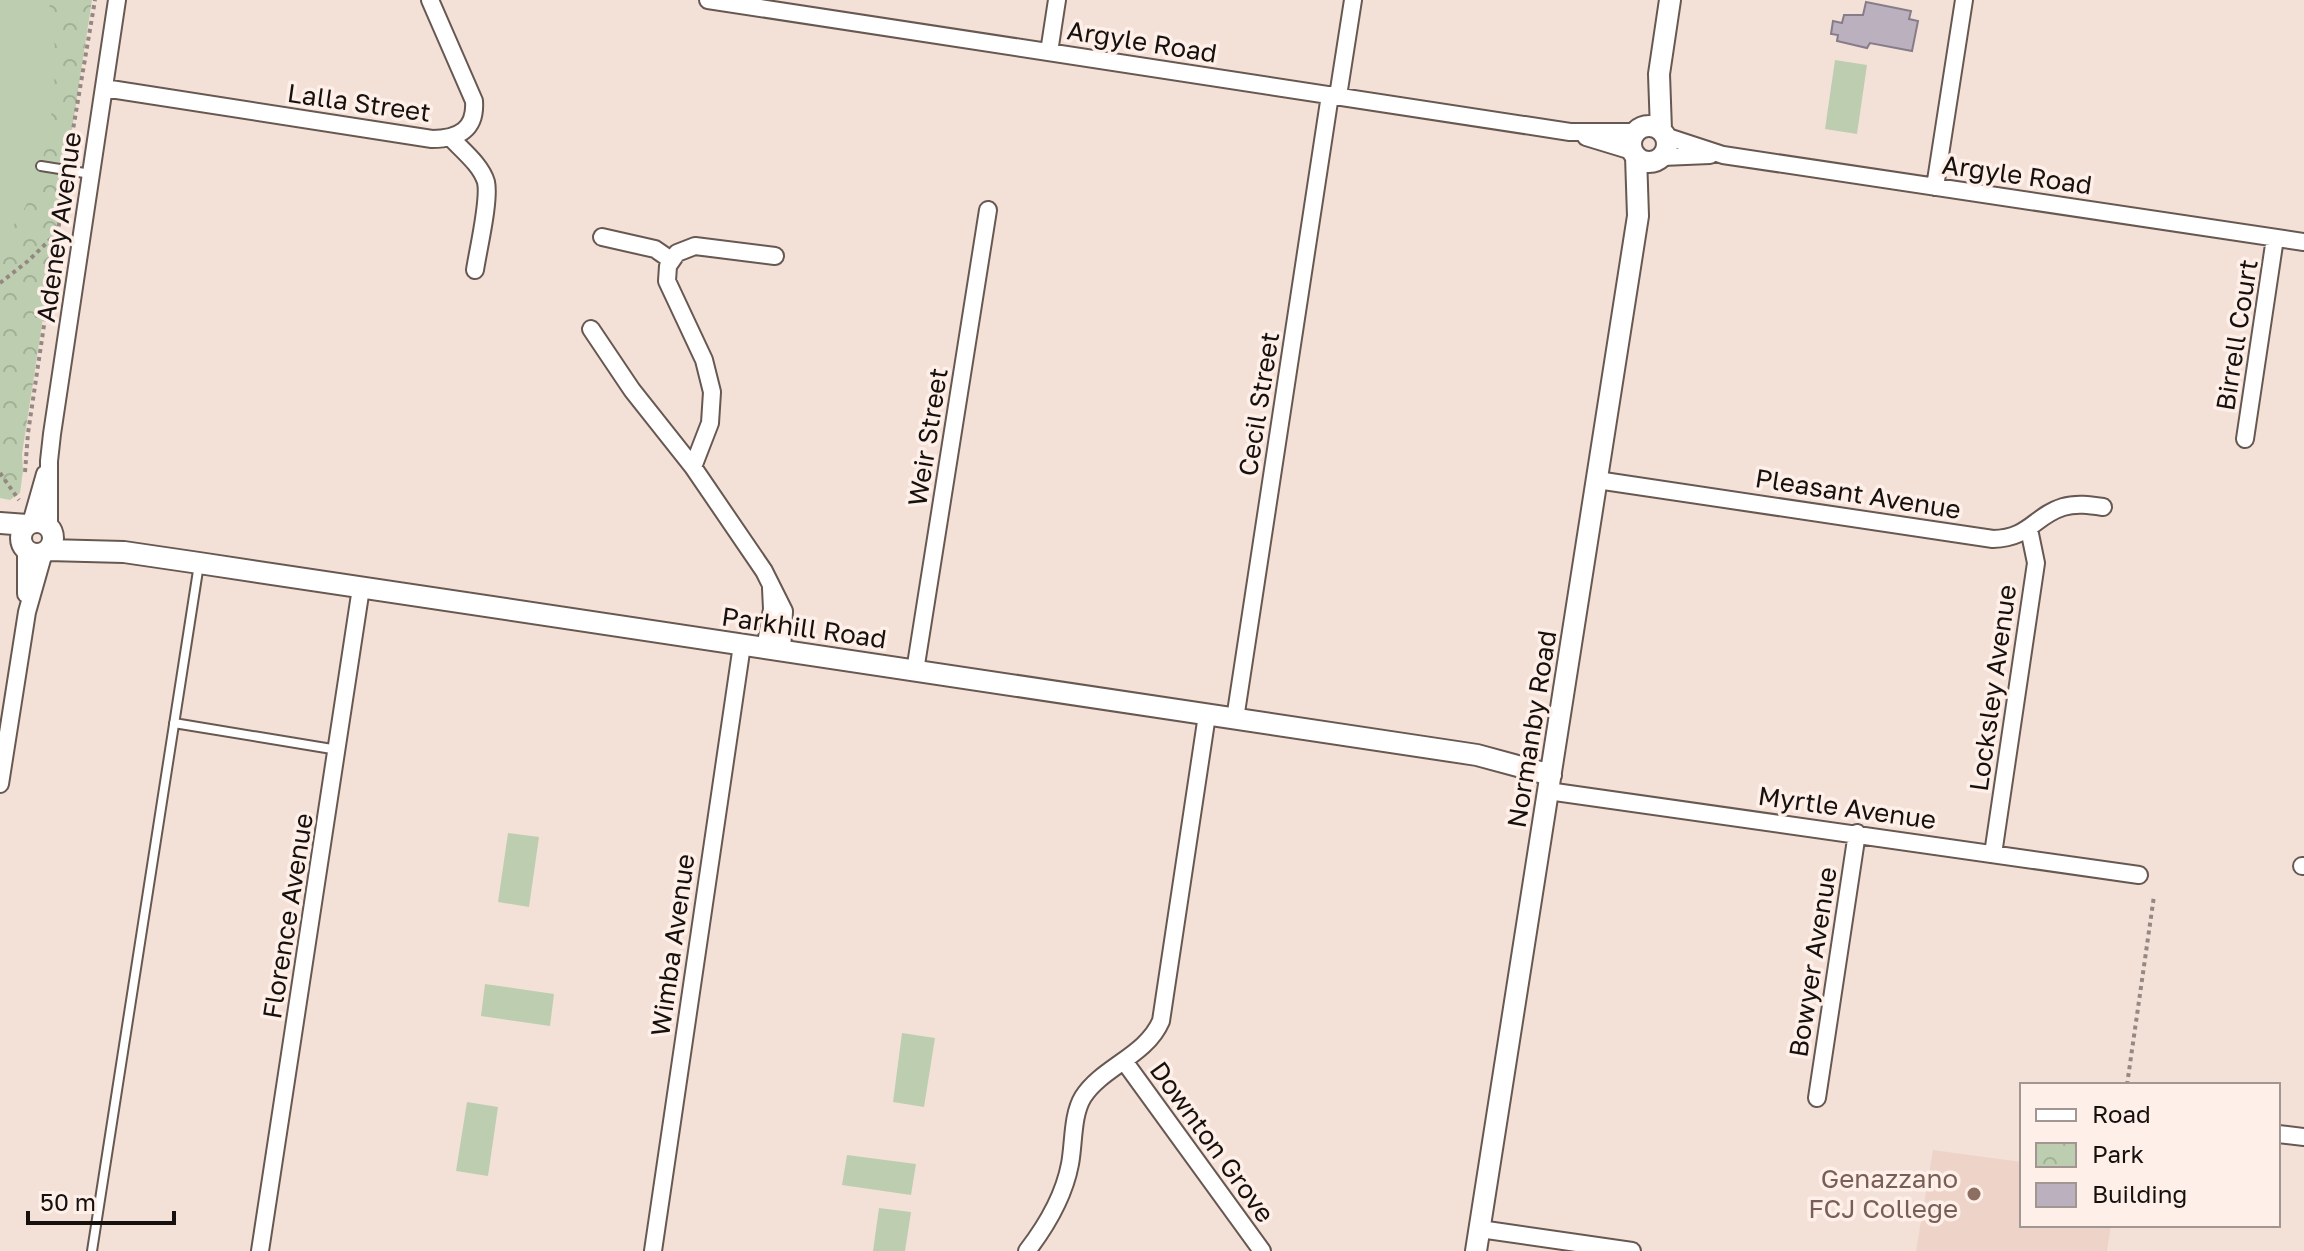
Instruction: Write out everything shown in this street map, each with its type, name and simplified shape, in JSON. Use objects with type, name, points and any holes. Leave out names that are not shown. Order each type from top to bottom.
[{"type":"street","name":"Adeney Avenue","points":[[0,784],[117,0]]},
{"type":"street","name":"Lalla Street","points":[[104,88],[432,139],[451,138],[469,127],[474,101],[430,0]]},
{"type":"street","name":"Argyle Road","points":[[708,0],[1570,132],[1645,139],[1723,155],[2304,242]]},
{"type":"street","points":[[1049,52],[1057,0]]},
{"type":"street","name":"Cecil Street","points":[[1235,719],[1334,96],[1353,0]]},
{"type":"street","name":"Normanby Road","points":[[1476,1251],[1638,216],[1645,139],[1670,0]]},
{"type":"street","points":[[1935,187],[1964,0]]},
{"type":"street","points":[[451,138],[470,158],[485,181],[475,270]]},
{"type":"street","name":"Normanby Road","points":[[1638,216],[1667,147],[1645,139]]},
{"type":"street","name":"Argyle Road","points":[[1660,158],[1723,155]]},
{"type":"street","name":"Weir Street","points":[[915,671],[988,210]]},
{"type":"street","points":[[602,237],[655,249],[671,260]]},
{"type":"street","name":"Birrell Court","points":[[2245,439],[2275,238]]},
{"type":"street","points":[[693,467],[710,423],[712,392],[704,360],[667,281],[666,273],[671,260],[677,253],[695,246],[775,256]]},
{"type":"street","points":[[591,329],[632,390],[747,542],[771,587],[774,650]]},
{"type":"street","name":"Pleasant Avenue","points":[[1597,480],[1993,539],[2016,536],[2063,507],[2103,507]]},
{"type":"street","name":"Parkhill Road","points":[[0,523],[37,537]]},
{"type":"street","name":"Locksley Avenue","points":[[1993,854],[2036,563],[2029,529]]},
{"type":"street","name":"Parkhill Road","points":[[0,535],[37,537],[1477,755],[1551,774]]},
{"type":"street","name":"Florence Avenue","points":[[260,1251],[361,588]]},
{"type":"street","name":"Wimba Avenue","points":[[653,1251],[742,645]]},
{"type":"street","points":[[1027,1251],[1050,1217],[1067,1179],[1077,1112],[1083,1096],[1157,1031],[1161,1021],[1207,715]]},
{"type":"street","name":"Myrtle Avenue","points":[[1551,774],[1857,833],[2139,875]]},
{"type":"street","name":"Bowyer Avenue","points":[[1817,1098],[1857,833]]},
{"type":"street","name":"Downton Grove","points":[[1124,1061],[1262,1251]]},
{"type":"street","points":[[2280,1134],[2304,1137]]},
{"type":"street","points":[[1480,1229],[1632,1251]]},
{"type":"lane","points":[[41,166],[91,174]]},
{"type":"lane","points":[[92,1251],[199,563]]},
{"type":"lane","points":[[174,723],[338,750]]},
{"type":"path","points":[[24,482],[66,171],[95,0]]},
{"type":"path","points":[[0,283],[59,230]]},
{"type":"path","points":[[21,503],[22,492]]},
{"type":"path","points":[[2127,1083],[2154,896]]},
{"type":"shaded area","name":"Genazzano FCJ College","points":[[1933,1150],[2020,1162],[2020,1227],[2111,1227],[2107,1251],[1916,1251]]},
{"type":"green space","points":[[0,0],[92,0],[22,454],[20,493],[10,500],[0,498]]},
{"type":"green space","points":[[0,0],[48,0],[55,46],[55,72],[49,127],[38,177],[24,209],[0,244]]},
{"type":"green space","points":[[1835,60],[1867,65],[1857,134],[1825,129]]},
{"type":"green space","points":[[508,833],[539,837],[529,907],[498,902]]},
{"type":"green space","points":[[485,984],[554,994],[550,1026],[481,1016]]},
{"type":"green space","points":[[902,1033],[935,1038],[924,1107],[893,1102]]},
{"type":"green space","points":[[467,1102],[498,1107],[488,1176],[456,1171]]},
{"type":"green space","points":[[847,1155],[916,1164],[911,1195],[842,1185]]},
{"type":"green space","points":[[879,1208],[911,1212],[905,1251],[873,1251]]},
{"type":"building","points":[[1866,2],[1911,11],[1909,19],[1918,21],[1912,51],[1870,43],[1867,48],[1837,41],[1838,35],[1831,34],[1833,21],[1842,23],[1844,15],[1863,15]]},
{"type":"place","name":"Genazzano FCJ College","points":[[1974,1194]]}]
